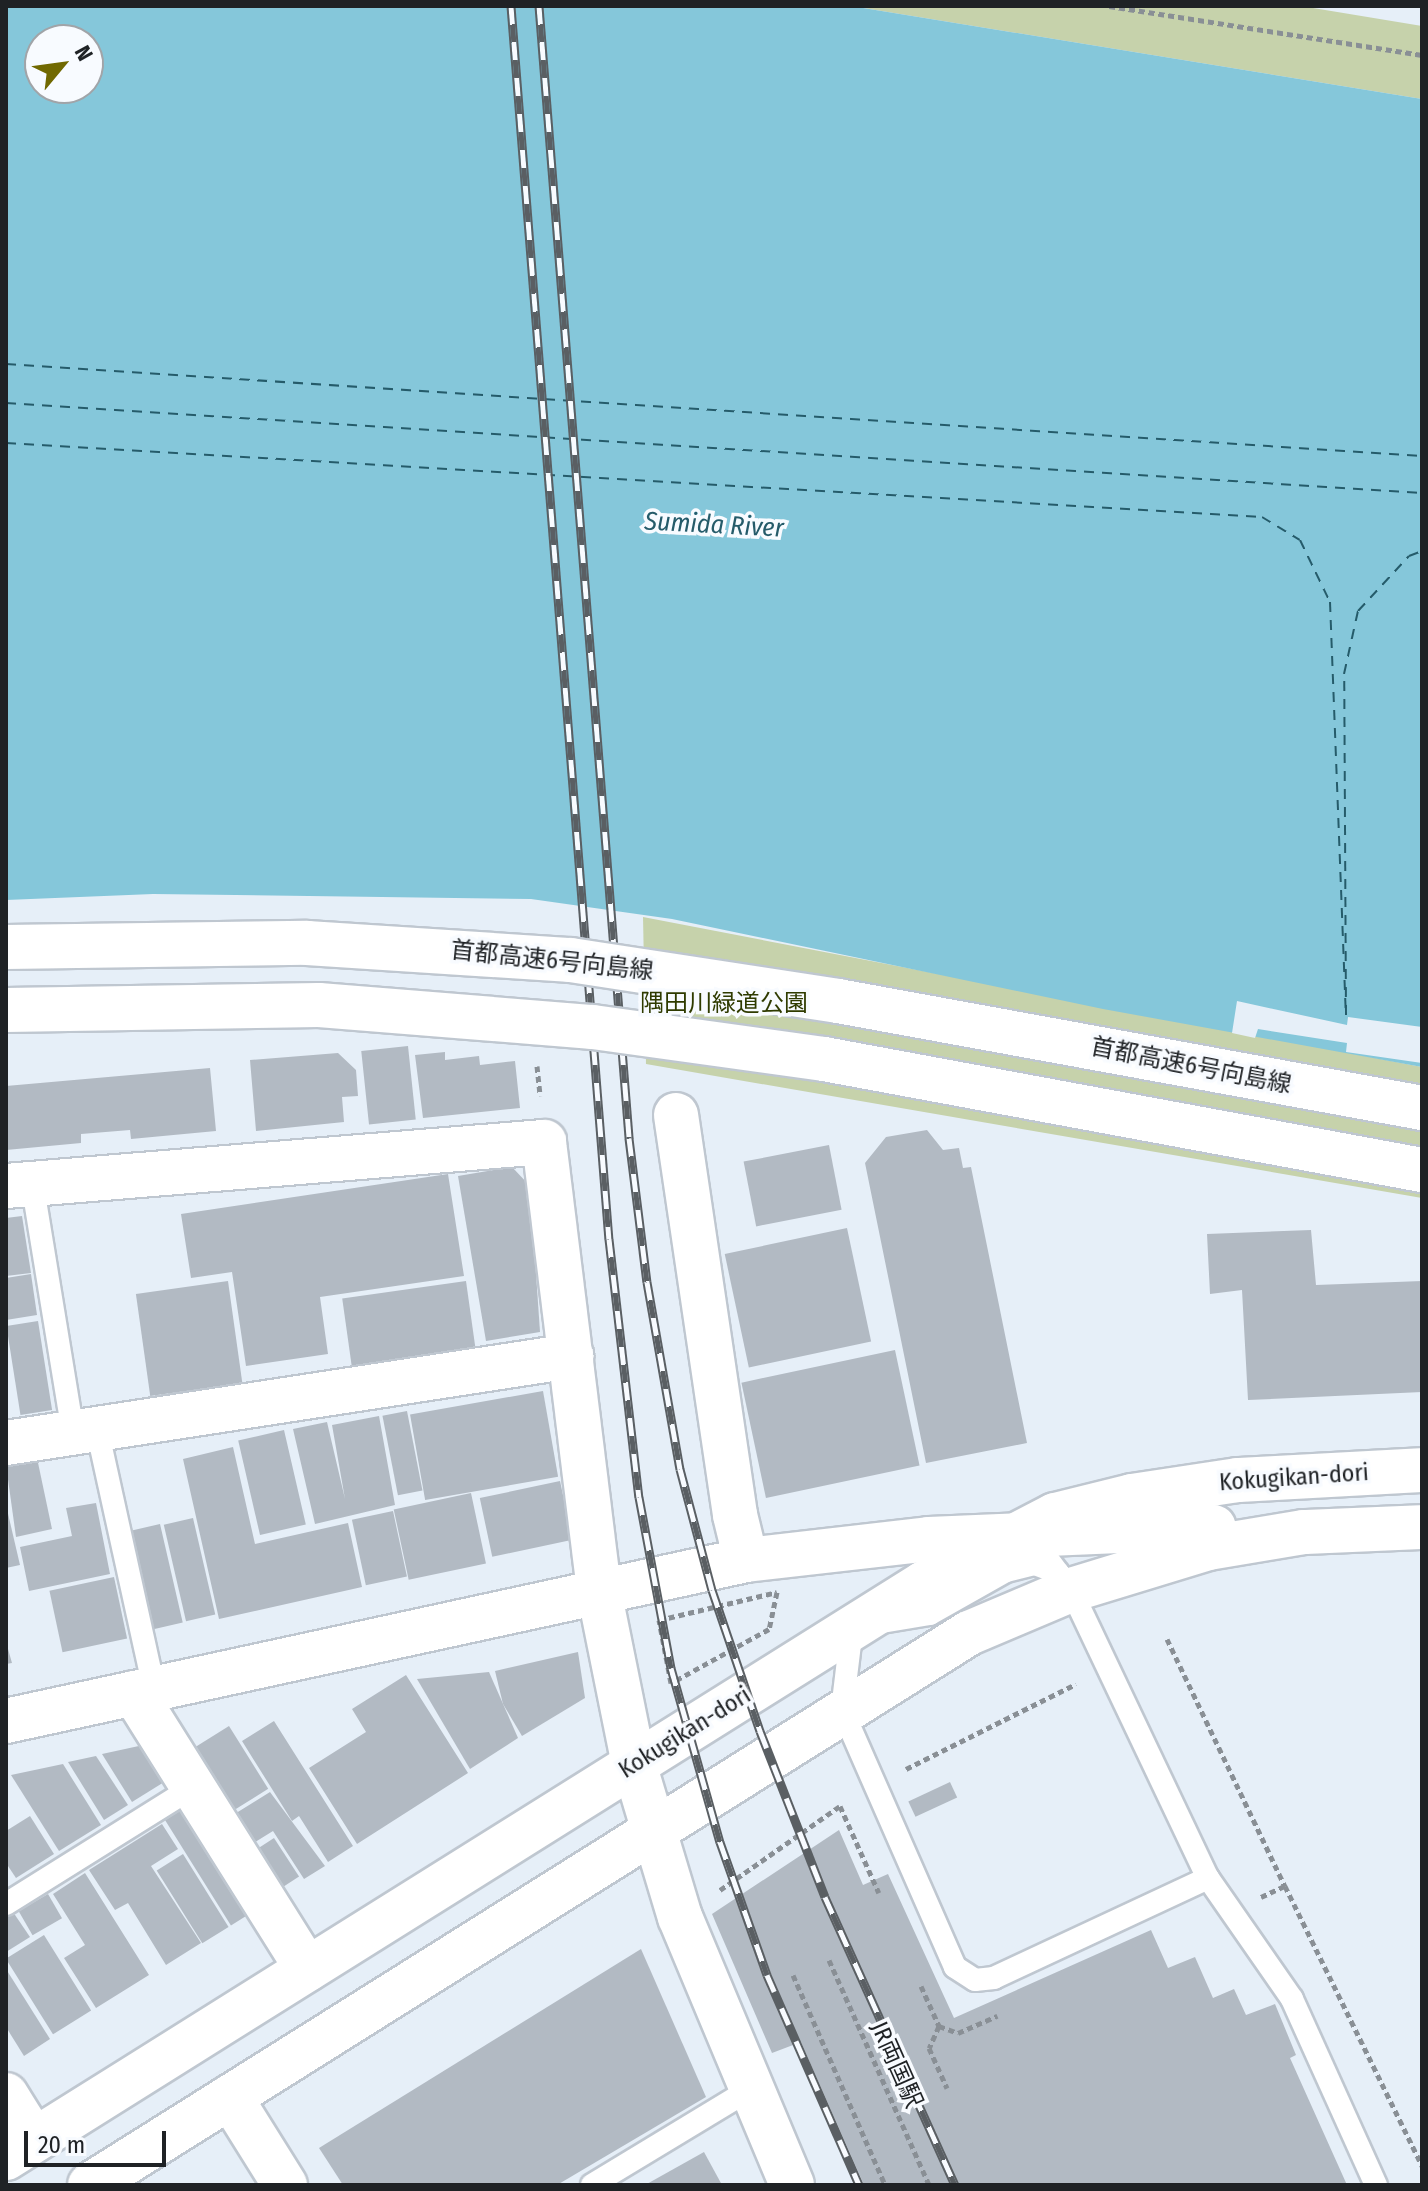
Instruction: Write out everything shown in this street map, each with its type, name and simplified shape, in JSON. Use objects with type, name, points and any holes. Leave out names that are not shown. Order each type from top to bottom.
[{"type":"main road","name":"首都高速6号向島線","points":[[6,947],[307,943],[571,960],[838,1001],[1422,1108]]},
{"type":"main road","points":[[6,1010],[319,1005],[593,1027],[824,1059],[1422,1170]]},
{"type":"main road","points":[[676,1115],[733,1502],[746,1560]]},
{"type":"main road","points":[[19,1184],[544,1142],[599,1591],[634,1764],[680,1917],[749,2090],[792,2185]]},
{"type":"main road","points":[[6,1443],[571,1356]]},
{"type":"main road","name":"Kokugikan-dori","points":[[20,2149],[852,1627],[1019,1533],[1083,1506],[1238,1480],[1422,1470]]},
{"type":"main road","points":[[929,1539],[1083,1506]]},
{"type":"main road","points":[[6,1721],[746,1560],[929,1539],[1019,1533],[1262,1523],[1304,1532]]},
{"type":"main road","points":[[90,2185],[969,1633],[1071,1590],[1208,1548],[1304,1532],[1422,1527]]},
{"type":"main road","points":[[144,1690],[193,1787],[307,1969]]},
{"type":"main road","points":[[6,2095],[20,2149]]},
{"type":"main road","points":[[230,2097],[285,2185]]},
{"type":"lane","points":[[19,1184],[85,1431],[144,1690]]},
{"type":"lane","points":[[1019,1533],[1044,1554],[1071,1590],[1208,1878],[1292,1999],[1376,2185]]},
{"type":"lane","points":[[1071,1590],[1058,1573],[1035,1564],[1006,1571],[930,1614],[852,1627],[842,1710],[955,1967],[975,1980],[994,1978],[1208,1878]]},
{"type":"lane","points":[[6,1904],[193,1787]]},
{"type":"lane","points":[[592,2185],[749,2090]]},
{"type":"path","points":[[1109,6],[1422,55]]},
{"type":"path","points":[[777,1592],[769,1629],[671,1683],[659,1620],[777,1592]]},
{"type":"path","points":[[1167,1639],[1285,1886]]},
{"type":"path","points":[[898,1773],[1079,1682]]},
{"type":"path","points":[[713,1894],[840,1806]]},
{"type":"path","name":"JR両国駅","points":[[829,1960],[929,2185]]},
{"type":"path","points":[[793,1975],[885,2185]]},
{"type":"path","points":[[939,2026],[929,2048],[947,2088]]},
{"type":"green space","points":[[851,6],[1301,6],[1422,26],[1422,99]]},
{"type":"green space","name":"隅田川緑道公園","points":[[643,917],[1422,1067],[1422,1198],[646,1064]]},
{"type":"water","name":"Sumida River","points":[[6,6],[851,6],[1422,99],[1422,1067],[1103,1009],[672,919],[531,899],[153,894],[6,900]]},
{"type":"pier","points":[[1237,1001],[1347,1025],[1348,1017],[1422,1027],[1422,1063],[1346,1052],[1347,1043],[1258,1029],[1255,1038],[1232,1033]]},
{"type":"building","points":[[408,1046],[416,1120],[369,1125],[361,1051]]},
{"type":"building","points":[[445,1052],[445,1060],[479,1056],[480,1065],[515,1061],[520,1108],[423,1118],[415,1055]]},
{"type":"building","points":[[338,1053],[356,1070],[358,1096],[342,1097],[344,1122],[256,1131],[250,1060]]},
{"type":"building","points":[[210,1068],[216,1131],[131,1139],[130,1130],[81,1134],[81,1143],[6,1150],[6,1086]]},
{"type":"building","points":[[927,1130],[943,1150],[959,1148],[963,1168],[971,1167],[1027,1443],[926,1463],[865,1163],[886,1137]]},
{"type":"building","points":[[829,1145],[842,1210],[756,1226],[744,1162]]},
{"type":"building","points":[[512,1167],[530,1186],[540,1332],[486,1341],[458,1176]]},
{"type":"building","points":[[448,1174],[464,1276],[320,1297],[328,1354],[246,1366],[232,1272],[191,1278],[181,1214]]},
{"type":"building","points":[[22,1216],[31,1273],[6,1276],[6,1218]]},
{"type":"building","points":[[847,1228],[871,1341],[749,1367],[725,1254]]},
{"type":"building","points":[[1311,1230],[1316,1285],[1422,1281],[1422,1392],[1248,1400],[1242,1290],[1210,1294],[1207,1234]]},
{"type":"building","points":[[31,1274],[37,1315],[6,1320],[6,1278]]},
{"type":"building","points":[[228,1281],[242,1383],[150,1396],[136,1294]]},
{"type":"building","points":[[466,1281],[475,1348],[352,1366],[342,1298]]},
{"type":"building","points":[[38,1321],[52,1410],[20,1415],[6,1326]]},
{"type":"building","points":[[895,1350],[920,1465],[766,1498],[741,1383]]},
{"type":"building","points":[[543,1391],[558,1477],[425,1500],[410,1414]]},
{"type":"building","points":[[407,1411],[422,1491],[398,1495],[382,1416]]},
{"type":"building","points":[[379,1416],[395,1505],[315,1524],[293,1429],[327,1422],[345,1499],[332,1425]]},
{"type":"building","points":[[284,1430],[306,1525],[260,1535],[238,1441]]},
{"type":"building","points":[[233,1447],[255,1544],[348,1523],[362,1587],[219,1619],[183,1459]]},
{"type":"building","points":[[37,1458],[52,1529],[16,1537],[6,1465]]},
{"type":"building","points":[[560,1481],[572,1540],[492,1557],[480,1498]]},
{"type":"building","points":[[471,1493],[486,1563],[409,1580],[394,1509]]},
{"type":"building","points":[[96,1503],[110,1574],[29,1591],[20,1547],[72,1536],[66,1508]]},
{"type":"building","points":[[6,1505],[20,1565],[6,1568]]},
{"type":"building","points":[[393,1511],[407,1577],[366,1585],[352,1520]]},
{"type":"building","points":[[193,1518],[215,1614],[186,1621],[164,1525]]},
{"type":"building","points":[[160,1524],[183,1622],[153,1629],[131,1531]]},
{"type":"building","points":[[114,1577],[127,1639],[63,1652],[49,1591]]},
{"type":"building","points":[[6,1642],[12,1663],[6,1664]]},
{"type":"building","points":[[578,1652],[585,1698],[522,1736],[503,1704],[495,1671]]},
{"type":"building","points":[[489,1672],[518,1738],[470,1769],[417,1679]]},
{"type":"building","points":[[406,1675],[468,1773],[357,1844],[309,1768],[366,1732],[352,1709]]},
{"type":"building","points":[[274,1721],[353,1846],[328,1862],[299,1816],[292,1821],[242,1741]]},
{"type":"building","points":[[229,1726],[268,1789],[226,1815],[187,1752]]},
{"type":"building","points":[[148,1744],[169,1779],[132,1802],[102,1754]]},
{"type":"building","points":[[96,1756],[128,1805],[104,1820],[68,1762]]},
{"type":"building","points":[[63,1764],[101,1825],[59,1851],[11,1775]]},
{"type":"building","points":[[950,1782],[957,1797],[915,1817],[908,1801]]},
{"type":"building","points":[[270,1792],[325,1866],[304,1879],[273,1831],[252,1844],[233,1815]]},
{"type":"building","points":[[191,1803],[257,1909],[231,1925],[165,1819]]},
{"type":"building","points":[[30,1816],[54,1854],[16,1878],[6,1863],[6,1831]]},
{"type":"building","points":[[162,1824],[178,1849],[151,1866],[201,1943],[166,1965],[128,1903],[115,1910],[89,1870]]},
{"type":"building","points":[[839,1830],[863,1885],[888,1874],[954,2018],[1151,1930],[1168,1968],[1195,1957],[1213,1998],[1234,1989],[1246,2015],[1275,2004],[1296,2055],[1290,2058],[1347,2185],[864,2185],[801,2042],[772,2053],[712,1914]]},
{"type":"building","points":[[274,1838],[299,1877],[276,1891],[251,1853]]},
{"type":"building","points":[[183,1854],[229,1927],[202,1943],[157,1870]]},
{"type":"building","points":[[85,1873],[149,1975],[96,2008],[64,1958],[85,1945],[53,1894]]},
{"type":"building","points":[[48,1894],[62,1918],[33,1935],[19,1911]]},
{"type":"building","points":[[13,1912],[30,1937],[6,1952],[6,1916]]},
{"type":"building","points":[[44,1935],[91,2010],[53,2034],[6,1959]]},
{"type":"building","points":[[641,1949],[706,2097],[557,2185],[343,2185],[319,2148]]},
{"type":"building","points":[[6,1969],[50,2039],[24,2056],[6,2027]]},
{"type":"building","points":[[704,2152],[722,2185],[645,2185]]},
{"type":"ferry route","points":[[6,364],[1422,456]]},
{"type":"ferry route","points":[[6,403],[1422,493]]},
{"type":"ferry route","points":[[6,443],[1262,517],[1300,540],[1330,602],[1346,1015],[1344,674],[1358,611],[1409,556],[1422,551]]},
{"type":"railway","points":[[511,6],[609,1239],[639,1497],[671,1668],[720,1842],[767,1975],[859,2185]]},
{"type":"railway","points":[[539,6],[629,1138],[647,1282],[680,1469],[712,1590],[760,1731],[825,1897],[955,2185]]}]
